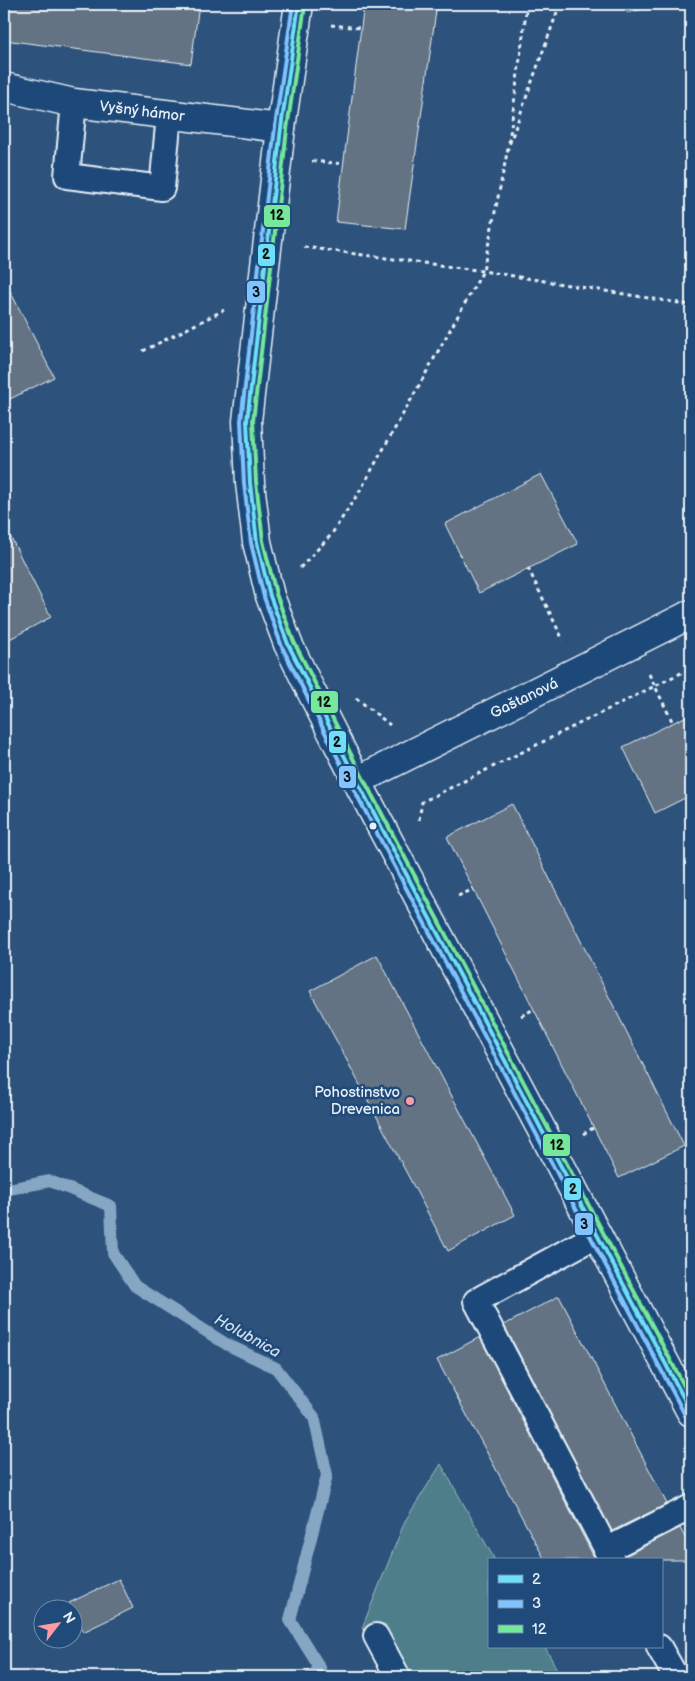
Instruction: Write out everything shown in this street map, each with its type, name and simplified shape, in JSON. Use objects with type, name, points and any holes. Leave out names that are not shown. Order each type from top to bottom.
[{"type":"street","points":[[299,4],[281,128],[247,420],[250,482],[257,542],[270,596],[288,644],[357,781],[691,1412]]},
{"type":"street","name":"Vyšný hámor","points":[[4,87],[74,103],[281,128]]},
{"type":"street","name":"Gaštanová","points":[[357,781],[691,614]]},
{"type":"lane","points":[[74,103],[68,176],[162,188],[169,115]]},
{"type":"lane","points":[[597,1235],[476,1302],[609,1555],[691,1507]]},
{"type":"lane","points":[[376,1636],[398,1677]]},
{"type":"lane","points":[[660,1648],[676,1677]]},
{"type":"path","points":[[298,570],[331,535],[361,489],[484,271],[508,148],[527,4]]},
{"type":"path","points":[[508,148],[560,4]]},
{"type":"path","points":[[324,25],[361,28]]},
{"type":"path","points":[[307,160],[344,164]]},
{"type":"path","points":[[297,246],[484,271],[691,305]]},
{"type":"path","points":[[143,351],[232,306],[260,311]]},
{"type":"path","points":[[528,568],[578,671]]},
{"type":"path","points":[[633,643],[673,723]]},
{"type":"path","points":[[418,826],[422,802],[691,668]]},
{"type":"path","points":[[452,900],[474,889]]},
{"type":"path","points":[[515,1019],[534,1009]]},
{"type":"green space","points":[[625,4],[668,4],[627,13]]},
{"type":"green space","points":[[441,1464],[494,1558],[488,1558],[488,1648],[546,1648],[561,1677],[387,1677],[362,1628],[405,1521]]},
{"type":"building","points":[[4,4],[199,4],[191,64],[4,40]]},
{"type":"building","points":[[364,4],[437,4],[405,229],[336,222]]},
{"type":"building","points":[[4,279],[54,377],[4,402]]},
{"type":"building","points":[[541,474],[578,544],[479,593],[445,524]]},
{"type":"building","points":[[4,524],[51,617],[4,642]]},
{"type":"building","points":[[691,714],[691,795],[655,813],[623,747]]},
{"type":"building","points":[[512,804],[684,1146],[619,1178],[447,837]]},
{"type":"building","points":[[377,955],[515,1215],[448,1251],[310,991]]},
{"type":"building","points":[[559,1296],[667,1504],[612,1531],[504,1325]]},
{"type":"building","points":[[480,1337],[595,1558],[544,1558],[437,1360]]},
{"type":"building","points":[[680,1528],[691,1549],[691,1560],[626,1558],[625,1556]]},
{"type":"building","points":[[119,1579],[133,1608],[83,1632],[82,1598],[79,1598]]},
{"type":"waterway","name":"Holubnica","points":[[4,1190],[50,1181],[111,1206],[113,1253],[135,1286],[226,1344],[276,1368],[314,1417],[327,1475],[290,1620],[320,1668],[310,1677]]},
{"type":"transit line","name":"3","points":[[293,4],[275,127],[241,421],[244,483],[251,543],[264,597],[282,647],[351,784],[685,1415]]},
{"type":"transit line","name":"2","points":[[299,4],[281,128],[247,421],[250,483],[257,542],[270,596],[288,644],[357,781],[691,1412]]},
{"type":"transit line","name":"12","points":[[305,5],[287,129],[253,421],[256,482],[263,541],[276,594],[294,642],[363,778],[691,1399]]},
{"type":"place","name":"Pohostinstvo Drevenica","points":[[410,1101]]}]
